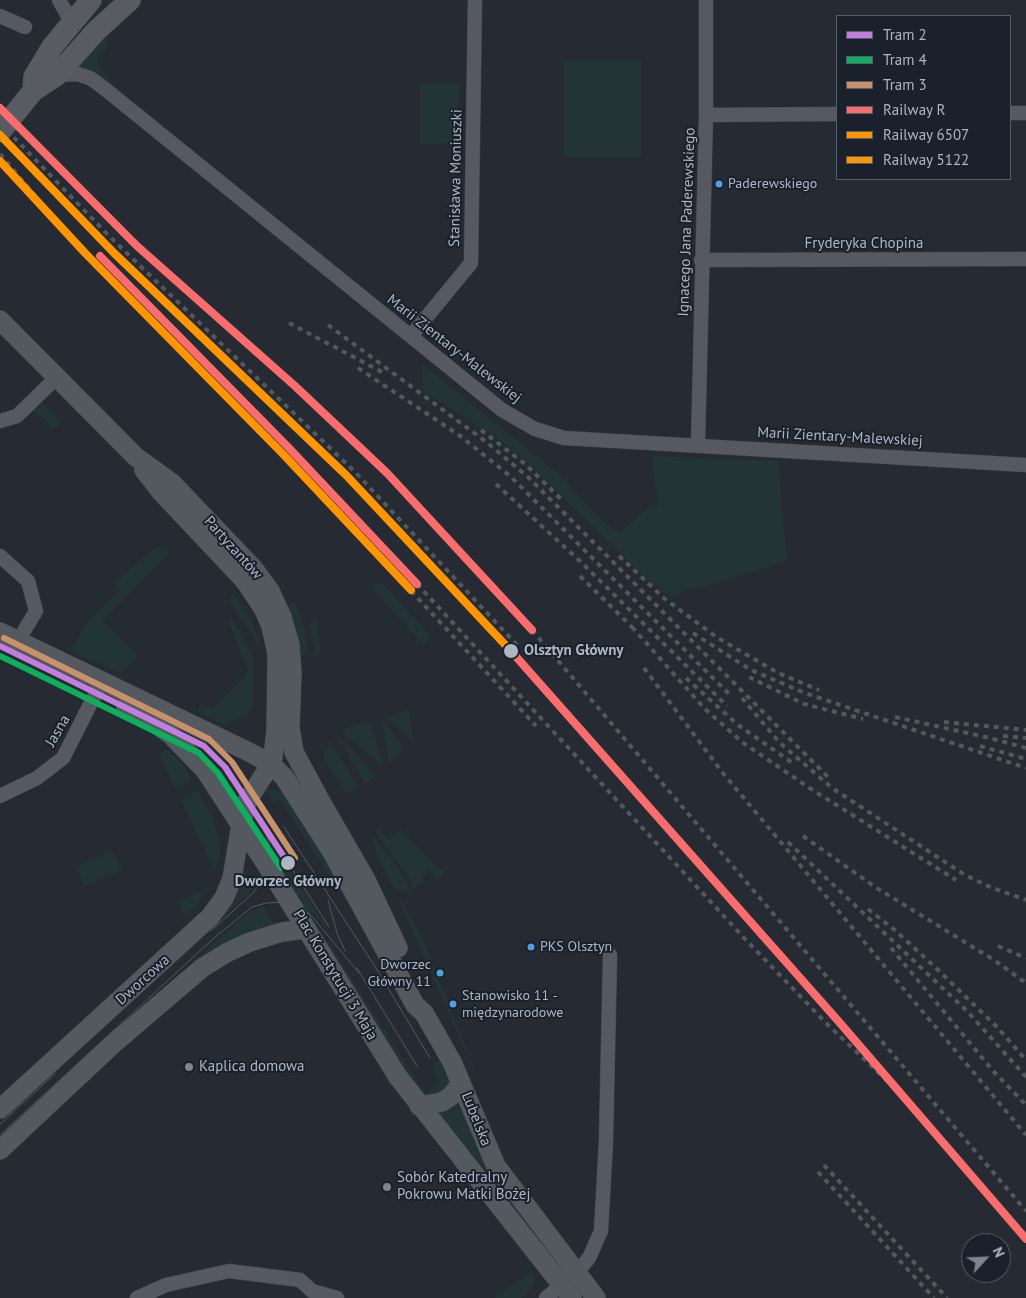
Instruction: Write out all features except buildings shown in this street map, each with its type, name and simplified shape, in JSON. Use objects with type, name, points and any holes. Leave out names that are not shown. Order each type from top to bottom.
[{"type":"main road","points":[[33,91],[34,77],[41,64],[71,21],[91,0]]},
{"type":"main road","points":[[0,132],[33,91],[57,75],[96,31],[130,0]]},
{"type":"street","points":[[59,0],[71,21]]},
{"type":"street","name":"Stanisława Moniuszki","points":[[411,336],[471,262],[475,0]]},
{"type":"street","name":"Ignacego Jana Paderewskiego","points":[[698,444],[706,116],[706,0]]},
{"type":"street","points":[[0,16],[25,26]]},
{"type":"street","name":"Marii Zientary-Malewskiej","points":[[57,75],[84,76],[105,89],[502,410],[535,429],[564,438],[698,444],[1026,465]]},
{"type":"street","points":[[1011,113],[1026,113]]},
{"type":"street","points":[[706,116],[836,114]]},
{"type":"street","name":"Fryderyka Chopina","points":[[702,260],[1026,260]]},
{"type":"street","name":"Partyzantów","points":[[0,320],[136,457],[172,483],[259,575],[273,597],[282,617],[290,645],[284,663]]},
{"type":"street","name":"Partyzantów","points":[[0,334],[28,348]]},
{"type":"street","points":[[0,421],[17,416],[57,376]]},
{"type":"street","points":[[0,556],[28,581],[36,610],[9,643]]},
{"type":"street","points":[[0,632],[9,643],[100,687],[271,764],[284,777],[320,832],[415,1005],[424,1013]]},
{"type":"street","points":[[241,824],[247,801],[271,764],[284,663]]},
{"type":"street","points":[[284,663],[290,728],[297,759],[366,880],[421,1001],[424,1013],[461,1083]]},
{"type":"street","name":"Jasna","points":[[0,796],[38,778],[63,758],[100,687]]},
{"type":"street","name":"Plac Konstytucji 3 Maja","points":[[100,687],[145,716],[187,749],[211,778],[398,1077],[419,1106]]},
{"type":"street","name":"Dworcowa","points":[[0,1109],[210,918],[224,898],[232,880],[241,824]]},
{"type":"street","name":"Dworcowa","points":[[0,1150],[112,1045],[202,968],[228,952],[250,942],[282,932],[306,929]]},
{"type":"street","points":[[381,941],[402,959]]},
{"type":"street","points":[[546,1298],[567,1291],[576,1272],[592,1254],[601,1231],[606,1141],[610,954]]},
{"type":"street","name":"Lubelska","points":[[567,1291],[419,1106],[442,1102],[451,1096],[461,1083],[496,1166],[596,1298]]},
{"type":"street","points":[[136,1298],[166,1285],[229,1271],[300,1280],[312,1291],[337,1298]]},
{"type":"shaded area","points":[[105,34],[107,48],[98,57],[97,63],[118,91],[96,74],[76,67]]},
{"type":"shaded area","points":[[564,61],[641,61],[641,157],[564,157]]},
{"type":"shaded area","points":[[458,83],[458,143],[420,144],[420,84]]},
{"type":"shaded area","points":[[422,364],[560,475],[598,517],[620,533],[650,506],[658,507],[652,456],[778,461],[787,561],[707,586],[684,590],[671,598],[649,581],[527,462],[500,440],[423,391]]},
{"type":"shaded area","points":[[42,403],[60,421],[57,427],[51,427],[42,416],[40,417],[34,411]]},
{"type":"shaded area","points":[[163,547],[170,552],[102,621],[137,656],[120,673],[77,654],[72,649],[85,625],[120,590],[115,583],[154,548]]},
{"type":"shaded area","points":[[380,581],[430,635],[424,645],[372,588]]},
{"type":"shaded area","points":[[233,595],[239,600],[250,617],[262,655],[253,636],[228,600]]},
{"type":"shaded area","points":[[294,601],[300,612],[307,643],[307,653],[303,656],[299,653],[287,607]]},
{"type":"shaded area","points":[[319,612],[316,620],[321,650],[314,659],[315,650],[309,624]]},
{"type":"shaded area","points":[[231,618],[253,655],[253,707],[247,715],[226,725],[198,712],[200,704],[212,709],[242,680],[248,670],[230,625],[229,619]]},
{"type":"shaded area","points":[[409,710],[413,740],[388,716]]},
{"type":"shaded area","points":[[381,718],[404,748],[389,763]]},
{"type":"shaded area","points":[[369,722],[384,766],[340,730]]},
{"type":"shaded area","points":[[335,733],[375,775],[366,784]]},
{"type":"shaded area","points":[[330,740],[359,789],[345,792],[325,761],[323,757]]},
{"type":"shaded area","points":[[167,749],[183,764],[192,780],[176,790],[159,754]]},
{"type":"shaded area","points":[[274,789],[285,793],[302,816],[352,907],[349,906],[279,799],[273,803],[265,790]]},
{"type":"shaded area","points":[[197,791],[213,818],[219,839],[220,853],[215,872],[181,800]]},
{"type":"shaded area","points":[[379,828],[389,840],[401,829],[437,868],[437,871],[446,866],[449,869],[438,879],[429,870],[422,877],[425,880],[413,889],[408,876],[375,832]]},
{"type":"shaded area","points":[[372,834],[405,878],[410,891],[415,896],[393,887],[377,855]]},
{"type":"shaded area","points":[[271,842],[326,929],[314,914],[298,904],[272,857]]},
{"type":"shaded area","points":[[112,850],[122,870],[85,886],[76,867]]},
{"type":"shaded area","points":[[240,877],[244,878],[252,890],[214,926]]},
{"type":"shaded area","points":[[209,887],[196,906],[185,916],[178,902]]},
{"type":"shaded area","points":[[401,899],[425,944],[486,1099],[399,900]]},
{"type":"shaded area","points":[[263,906],[276,927],[173,981],[240,919]]},
{"type":"shaded area","points":[[328,941],[425,1093],[439,1084],[432,1065],[443,1059],[450,1078],[447,1088],[441,1095],[423,1099],[323,945]]},
{"type":"shaded area","points":[[458,1098],[500,1184],[498,1185],[472,1154],[443,1128],[432,1112]]},
{"type":"shaded area","points":[[533,1271],[534,1283],[530,1291],[521,1298],[494,1298]]},
{"type":"tram line","name":"3","points":[[4,638],[209,739],[232,762],[295,858]]},
{"type":"tram line","name":"2","points":[[0,646],[204,746],[225,767],[288,863]]},
{"type":"tram line","name":"4","points":[[0,656],[199,753],[218,773],[281,868]]},
{"type":"tram line","points":[[211,931],[254,892],[267,872],[270,858],[269,842],[259,819]]},
{"type":"tram line","points":[[284,827],[376,968],[430,1058]]},
{"type":"tram line","points":[[288,863],[329,927]]},
{"type":"tram line","points":[[328,900],[337,933],[345,951]]},
{"type":"tram line","points":[[0,1135],[214,938],[252,907],[266,903],[282,902],[291,904],[309,913],[359,973]]},
{"type":"tram line","points":[[357,968],[417,1066]]},
{"type":"tram line","points":[[0,1124],[55,1074]]},
{"type":"railway","points":[[0,123],[109,236],[356,473],[517,645]]},
{"type":"railway","points":[[0,154],[76,244],[304,475],[536,726]]},
{"type":"railway","points":[[289,323],[382,372]]},
{"type":"railway","points":[[328,325],[485,441],[528,477],[828,777]]},
{"type":"railway","points":[[358,368],[459,435],[510,476],[732,697]]},
{"type":"railway","points":[[481,430],[525,464],[564,502]]},
{"type":"railway","points":[[496,484],[583,564],[727,706]]},
{"type":"railway","points":[[619,556],[665,599],[718,638],[778,673],[819,690]]},
{"type":"railway","points":[[580,576],[637,632]]},
{"type":"railway","points":[[417,584],[746,940],[828,1025],[899,1092],[932,1129]]},
{"type":"railway","points":[[632,627],[704,708],[742,742],[811,789],[956,880]]},
{"type":"railway","points":[[532,630],[1026,1211]]},
{"type":"railway","points":[[693,633],[751,670],[805,693],[1026,768]]},
{"type":"railway","points":[[644,668],[722,772],[1026,1135]]},
{"type":"railway","points":[[749,677],[804,704],[863,719]]},
{"type":"railway","points":[[686,678],[738,725],[794,764]]},
{"type":"railway","points":[[742,698],[779,742],[832,788],[965,875],[990,887],[1026,900]]},
{"type":"railway","points":[[895,717],[1026,748]]},
{"type":"railway","points":[[944,722],[1026,730]]},
{"type":"railway","points":[[1003,736],[1026,738]]},
{"type":"railway","points":[[980,746],[1026,759]]},
{"type":"railway","points":[[803,836],[875,887],[994,960],[1026,983]]},
{"type":"railway","points":[[788,842],[968,1012],[1026,1077]]},
{"type":"railway","points":[[868,909],[896,931],[937,969],[997,1027],[1026,1060]]},
{"type":"railway","points":[[998,946],[1026,958]]},
{"type":"railway","points":[[891,948],[994,1072],[1026,1105]]},
{"type":"railway","points":[[824,1165],[947,1298]]},
{"type":"railway","points":[[818,1172],[934,1298]]},
{"type":"rail line","name":"R","points":[[0,108],[137,246],[295,386],[387,473],[532,630]]},
{"type":"rail line","name":"6507","points":[[0,135],[114,253],[347,476],[511,651]]},
{"type":"rail line","name":"5122","points":[[0,161],[86,254],[282,453],[411,590]]},
{"type":"rail line","name":"R","points":[[100,256],[288,447],[417,584]]},
{"type":"rail line","name":"R","points":[[511,651],[840,1023],[1026,1239]]},
{"type":"place","name":"Paderewskiego","points":[[719,184]]},
{"type":"place","name":"Olsztyn Główny","points":[[511,651]]},
{"type":"place","name":"Dworzec Główny","points":[[288,863]]},
{"type":"place","name":"PKS Olsztyn","points":[[531,947]]},
{"type":"place","name":"Dworzec Główny 11","points":[[440,973]]},
{"type":"place","name":"Stanowisko 11 - międzynarodowe","points":[[453,1004]]},
{"type":"place","name":"Kaplica domowa","points":[[189,1067]]},
{"type":"place","name":"Sobór Katedralny Pokrowu Matki Bożej","points":[[387,1187]]}]
